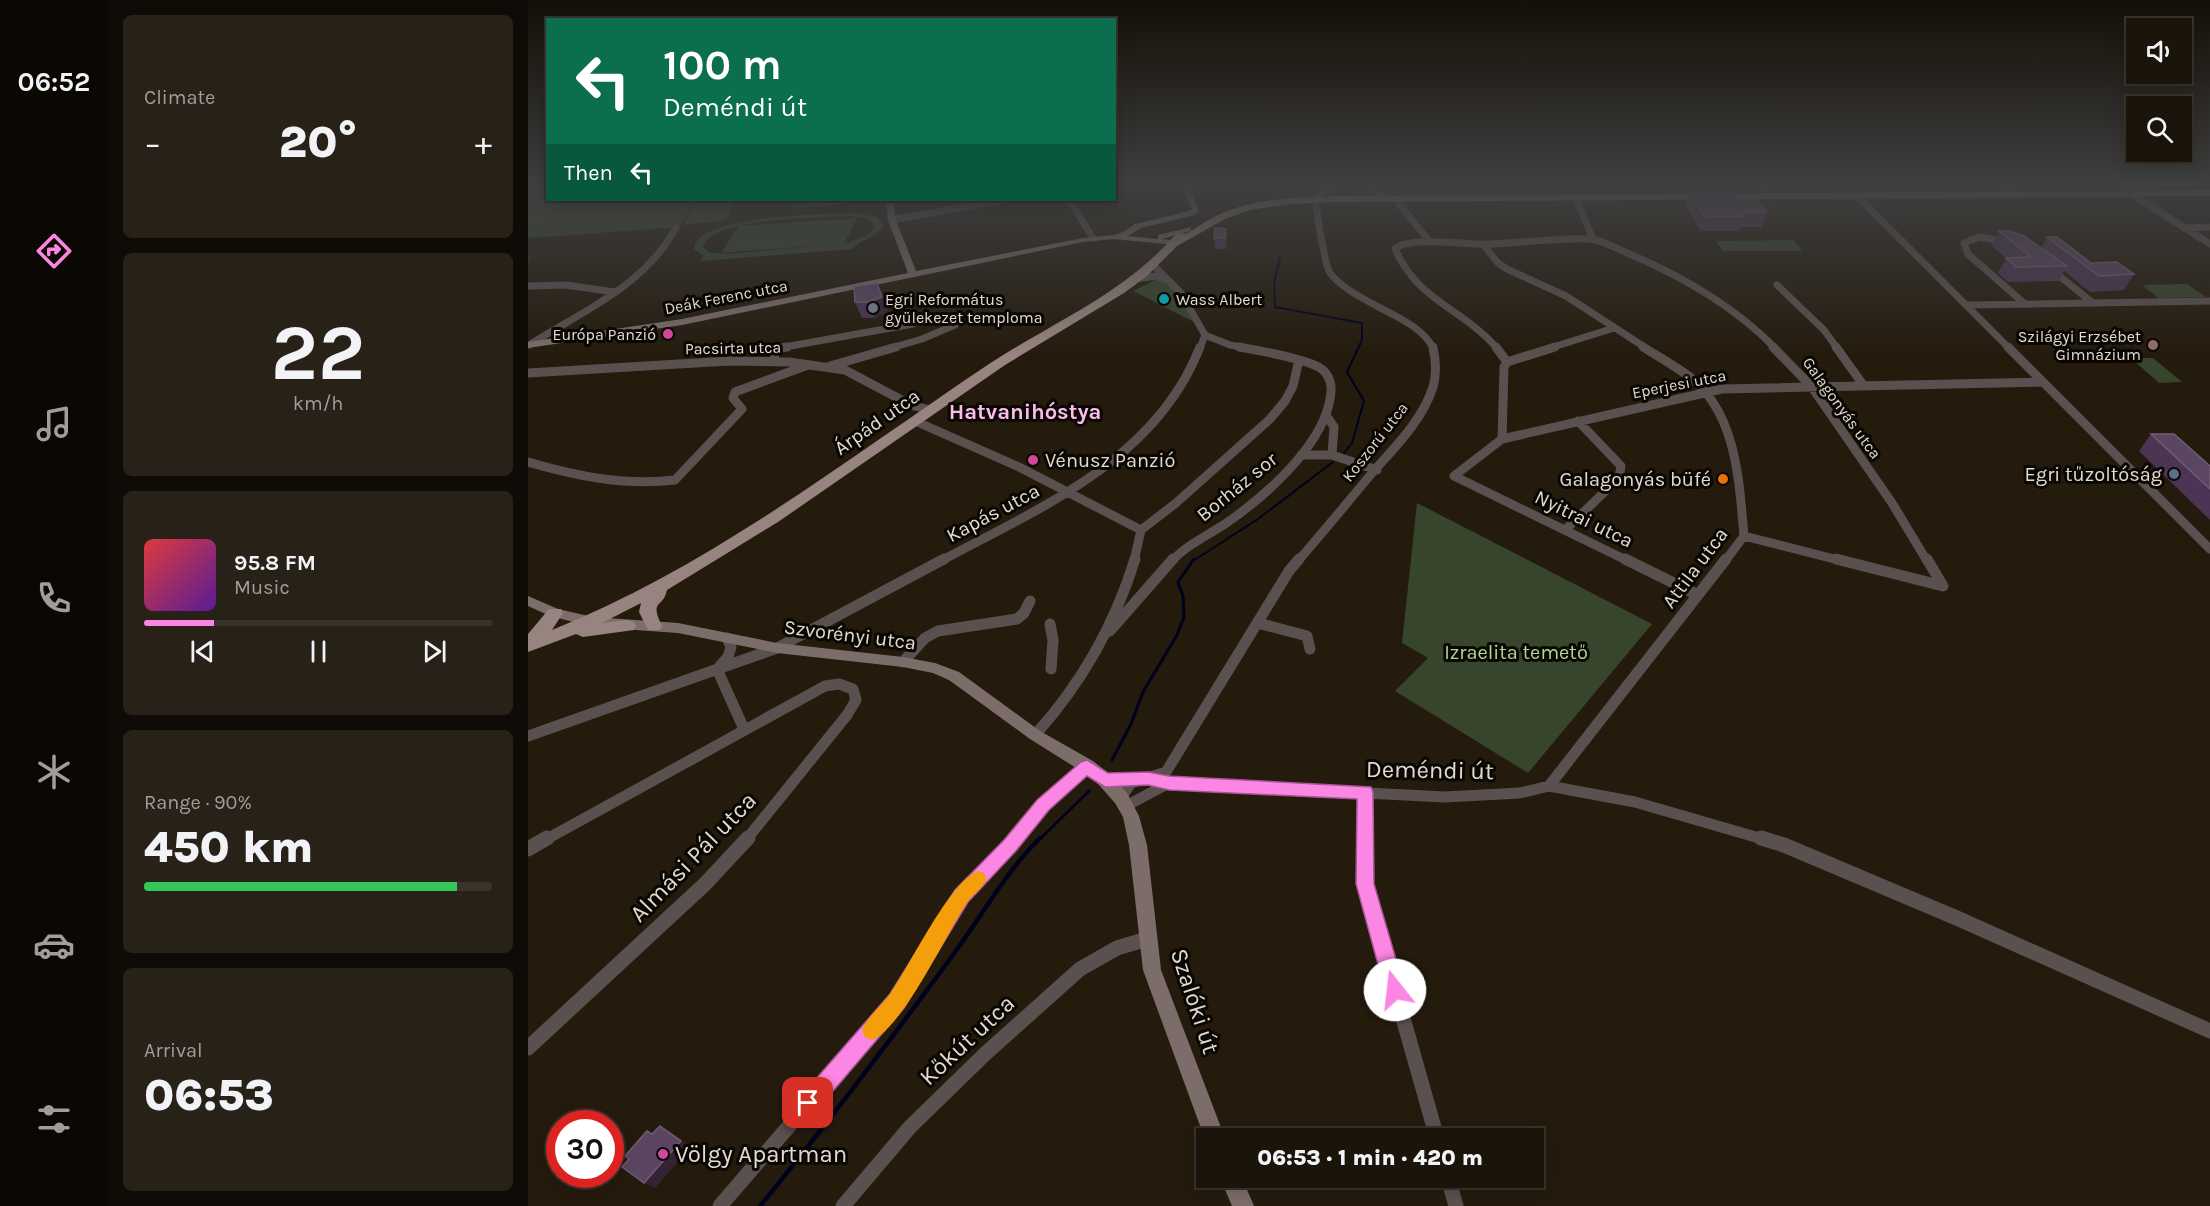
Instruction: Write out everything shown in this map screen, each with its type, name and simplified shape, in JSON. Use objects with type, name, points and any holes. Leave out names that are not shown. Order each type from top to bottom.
[{"type":"main road","name":"Árpád utca","points":[[564,634],[664,586],[794,505],[1001,362],[1136,279],[1177,243]]},
{"type":"main road","points":[[654,626],[647,612],[649,603],[664,586]]},
{"type":"main road","points":[[528,644],[538,636],[555,613]]},
{"type":"main road","points":[[528,644],[564,634],[628,626]]},
{"type":"street","points":[[529,345],[615,292],[660,254],[667,242]]},
{"type":"street","points":[[901,242],[913,274]]},
{"type":"street","name":"Deák Ferenc utca","points":[[529,345],[640,329],[1072,242]]},
{"type":"street","points":[[1156,242],[1160,249],[1155,263],[1181,293],[1205,336]]},
{"type":"street","name":"Koszorú utca","points":[[1167,778],[1289,572],[1377,470],[1418,417],[1429,398],[1435,376],[1436,354],[1433,344],[1425,334],[1356,295],[1338,281],[1329,272],[1323,242]]},
{"type":"street","points":[[1427,242],[1399,245],[1395,249],[1398,259],[1412,281],[1481,332],[1498,347],[1507,362]]},
{"type":"street","points":[[1437,242],[1506,242]]},
{"type":"street","name":"Galagonyás utca","points":[[1605,242],[1652,263],[1710,294],[1762,335],[1810,386],[1892,503],[1943,586],[1744,536]]},
{"type":"street","points":[[1903,242],[2210,549]]},
{"type":"street","points":[[1965,242],[1968,254],[2025,304]]},
{"type":"street","points":[[2005,242],[2014,244]]},
{"type":"street","name":"Attila utca","points":[[1483,244],[1498,263],[1507,270],[1566,296],[1691,378],[1707,391],[1731,440],[1741,492],[1744,536],[1549,786]]},
{"type":"street","points":[[2041,261],[2093,303]]},
{"type":"street","points":[[1136,279],[1156,276],[1168,279]]},
{"type":"street","points":[[528,286],[566,285],[615,292]]},
{"type":"street","points":[[1777,285],[1824,330],[1864,386]]},
{"type":"street","points":[[1966,305],[2210,301]]},
{"type":"street","points":[[775,361],[774,349],[913,324]]},
{"type":"street","points":[[830,366],[922,339],[955,325]]},
{"type":"street","points":[[1502,439],[1504,367],[1507,362],[1614,328]]},
{"type":"street","name":"Borház sor","points":[[1110,631],[1175,557],[1230,520],[1280,478],[1301,455],[1326,414],[1331,394],[1330,379],[1321,368],[1299,360],[1230,345],[1205,336]]},
{"type":"street","name":"Kapás utca","points":[[528,736],[777,648],[1068,492],[1092,477],[1137,439],[1167,408],[1192,367],[1205,336]]},
{"type":"street","points":[[1035,735],[1070,695],[1110,631],[1137,555],[1141,530],[1176,503],[1270,420],[1293,386],[1299,360]]},
{"type":"street","name":"Pacsirta utca","points":[[528,373],[729,361],[775,361],[830,366],[845,370],[911,405],[930,410]]},
{"type":"street","points":[[528,462],[581,477],[636,483],[675,480],[742,409],[734,398],[735,392],[810,365]]},
{"type":"street","name":"Eperjesi utca","points":[[1502,439],[1707,391],[1810,386],[2042,382]]},
{"type":"street","points":[[1326,414],[1334,427],[1332,455]]},
{"type":"street","points":[[915,421],[1019,467],[1141,530]]},
{"type":"street","points":[[1565,530],[1619,478],[1621,466],[1578,421]]},
{"type":"street","name":"Nyitrai utca","points":[[1502,439],[1454,476],[1698,595]]},
{"type":"street","points":[[1301,455],[1332,455],[1377,470]]},
{"type":"street","name":"Szvorényi utca","points":[[528,601],[555,613],[592,622],[678,628],[777,648],[903,662],[935,668],[954,676],[1035,735],[1087,766],[1105,780],[1123,802]]},
{"type":"street","points":[[903,662],[925,639],[938,631],[1017,619],[1024,613],[1030,601]]},
{"type":"street","points":[[1258,623],[1307,636],[1310,649]]},
{"type":"street","points":[[1050,624],[1053,640],[1051,669]]},
{"type":"street","points":[[528,849],[744,729],[717,669],[728,657],[731,647],[727,638]]},
{"type":"street","name":"Almási Pál utca","points":[[528,1048],[705,884],[747,839],[847,715],[855,700],[853,689],[839,684],[825,686],[744,729]]},
{"type":"street","points":[[720,1206],[897,1001],[962,896],[1010,845],[1043,805],[1087,766]]},
{"type":"street","points":[[1123,802],[1131,783],[1148,778]]},
{"type":"street","points":[[1123,802],[1167,778]]},
{"type":"street","name":"Deméndi út","points":[[1105,780],[1167,778],[1445,797],[1520,793],[1549,786],[1604,795],[1687,816],[1795,850],[1959,919],[2210,1031]]},
{"type":"street","points":[[1365,792],[1365,884],[1434,1128]]},
{"type":"street","name":"Szalóki út","points":[[1123,802],[1131,816],[1138,845],[1152,970],[1211,1128]]},
{"type":"street","name":"Kőkút utca","points":[[843,1206],[910,1127],[1080,969],[1117,948],[1147,939]]},
{"type":"street","points":[[1235,1188],[1243,1206]]},
{"type":"street","points":[[1451,1188],[1456,1206]]},
{"type":"green space","points":[[698,242],[706,242],[703,247],[709,252],[724,254],[861,242],[853,249],[700,261],[704,256],[694,249]]},
{"type":"green space","points":[[728,242],[845,242],[721,253]]},
{"type":"green space","points":[[1717,242],[1796,242],[1802,251],[1723,251]]},
{"type":"green space","points":[[1157,279],[1172,285],[1196,323],[1133,291]]},
{"type":"green space","points":[[2187,284],[2206,297],[2158,298],[2142,285]]},
{"type":"green space","points":[[2131,358],[2153,358],[2182,382],[2159,383]]},
{"type":"green space","name":"Izraelita temető","points":[[1417,503],[1652,624],[1528,773],[1395,691],[1428,658],[1402,643]]},
{"type":"building","points":[[2013,242],[2033,242],[2067,266],[2016,267],[2006,258],[2031,257]]},
{"type":"building","points":[[2054,242],[2064,242],[2091,263],[2117,262],[2134,274],[2099,276]]},
{"type":"building","points":[[877,283],[882,297],[869,302],[855,302],[854,287]]},
{"type":"building","points":[[2151,434],[2174,434],[2210,466],[2210,489]]},
{"type":"building","points":[[660,1126],[681,1141],[644,1183],[624,1168],[629,1159],[625,1156],[647,1131],[652,1134]]},
{"type":"waterway","points":[[1280,257],[1274,283],[1275,307],[1362,323],[1362,340],[1347,372],[1364,401],[1352,443],[1344,453]]},
{"type":"waterway","points":[[1193,561],[1258,519],[1333,462]]},
{"type":"waterway","points":[[1112,760],[1131,724],[1143,692],[1177,635],[1184,617],[1183,596],[1178,582],[1194,559]]},
{"type":"waterway","points":[[1039,840],[1089,791]]},
{"type":"waterway","points":[[760,1206],[856,1084],[950,959],[1004,882],[1040,838]]},
{"type":"slow traffic","points":[[872,1030],[897,1001],[962,896],[978,879]]},
{"type":"place","name":"Wass Albert","points":[[1164,299]]},
{"type":"place","name":"Egri Református gyülekezet temploma","points":[[873,308]]},
{"type":"place","name":"Európa Panzió","points":[[668,334]]},
{"type":"place","name":"Szilágyi Erzsébet Gimnázium","points":[[2153,345]]},
{"type":"place","name":"Vénusz Panzió","points":[[1033,460]]},
{"type":"place","name":"Egri tűzoltóság","points":[[2174,474]]},
{"type":"place","name":"Galagonyás büfé","points":[[1723,479]]},
{"type":"place","name":"Völgy Apartman","points":[[663,1154]]},
{"type":"district","name":"Hatvanihóstya","points":[[1025,412]]},
{"type":"route","points":[[808,1103],[897,1001],[962,896],[1010,845],[1043,805],[1087,766],[1105,780],[1148,778],[1169,783],[1365,792],[1365,884],[1395,990]]}]
